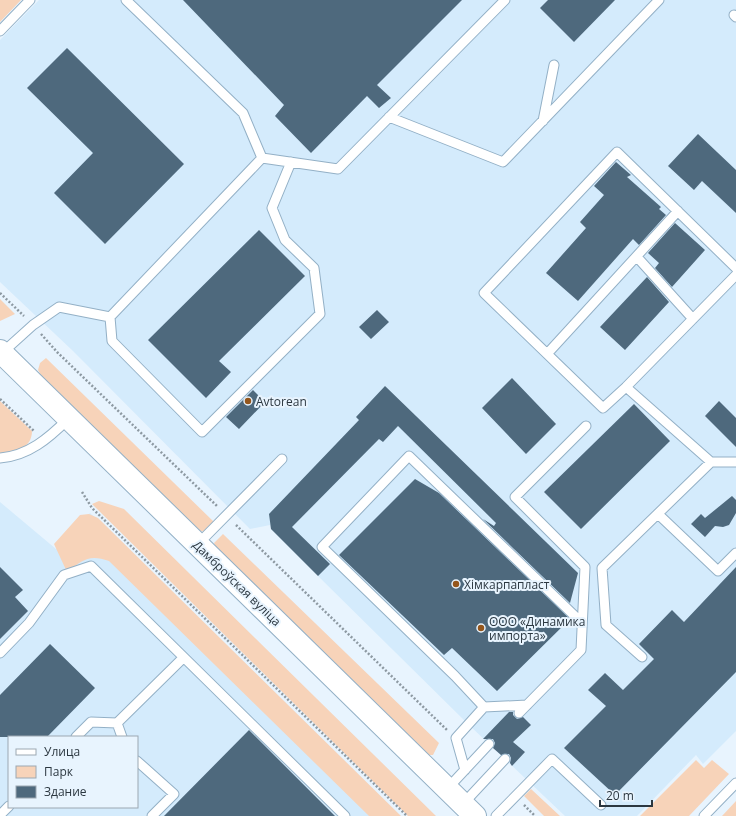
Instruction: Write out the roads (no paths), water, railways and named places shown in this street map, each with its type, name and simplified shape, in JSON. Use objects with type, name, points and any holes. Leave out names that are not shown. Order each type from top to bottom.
[{"type":"street","name":"Дамброўская вуліца","points":[[1,352],[468,810]]},
{"type":"lane","points":[[0,31],[30,0]]},
{"type":"lane","points":[[126,0],[242,113],[262,158]]},
{"type":"lane","points":[[262,158],[338,169],[505,0]]},
{"type":"lane","points":[[389,117],[503,162],[659,0]]},
{"type":"lane","points":[[543,121],[554,65]]},
{"type":"lane","points":[[736,268],[617,152],[484,293],[603,408],[626,387],[736,275]]},
{"type":"lane","points":[[262,158],[110,317],[112,341],[202,432],[320,314],[314,268],[285,240],[272,208],[291,162]]},
{"type":"lane","points":[[547,354],[678,211]]},
{"type":"lane","points":[[637,257],[693,319]]},
{"type":"lane","points":[[1,352],[33,325],[59,307],[110,317]]},
{"type":"lane","points":[[626,387],[711,462],[736,462]]},
{"type":"lane","points":[[0,458],[14,457],[44,441],[68,419]]},
{"type":"lane","points":[[519,713],[581,650],[585,567],[515,498],[586,426]]},
{"type":"lane","points":[[484,707],[322,547],[408,456],[582,623]]},
{"type":"lane","points":[[198,544],[282,459]]},
{"type":"lane","points":[[642,657],[606,625],[602,568],[711,462]]},
{"type":"lane","points":[[658,514],[718,571],[736,553]]},
{"type":"lane","points":[[0,653],[29,623],[64,575],[91,566],[345,816]]},
{"type":"lane","points":[[77,736],[91,722],[117,723],[180,661]]},
{"type":"lane","points":[[465,770],[456,738],[484,707],[527,705]]},
{"type":"lane","points":[[117,723],[122,736]]},
{"type":"lane","points":[[447,789],[489,744]]},
{"type":"lane","points":[[468,810],[505,759]]},
{"type":"lane","points":[[496,816],[552,759],[601,805]]},
{"type":"lane","points":[[138,762],[174,794],[152,816]]},
{"type":"lane","points":[[704,816],[736,783]]},
{"type":"lane","points":[[0,815],[8,807]]},
{"type":"place","name":"Avtorean","points":[[248,401]]},
{"type":"place","name":"Хімкарпапласт","points":[[456,584]]},
{"type":"place","name":"ООО «Динамика импорта»","points":[[481,628]]}]
